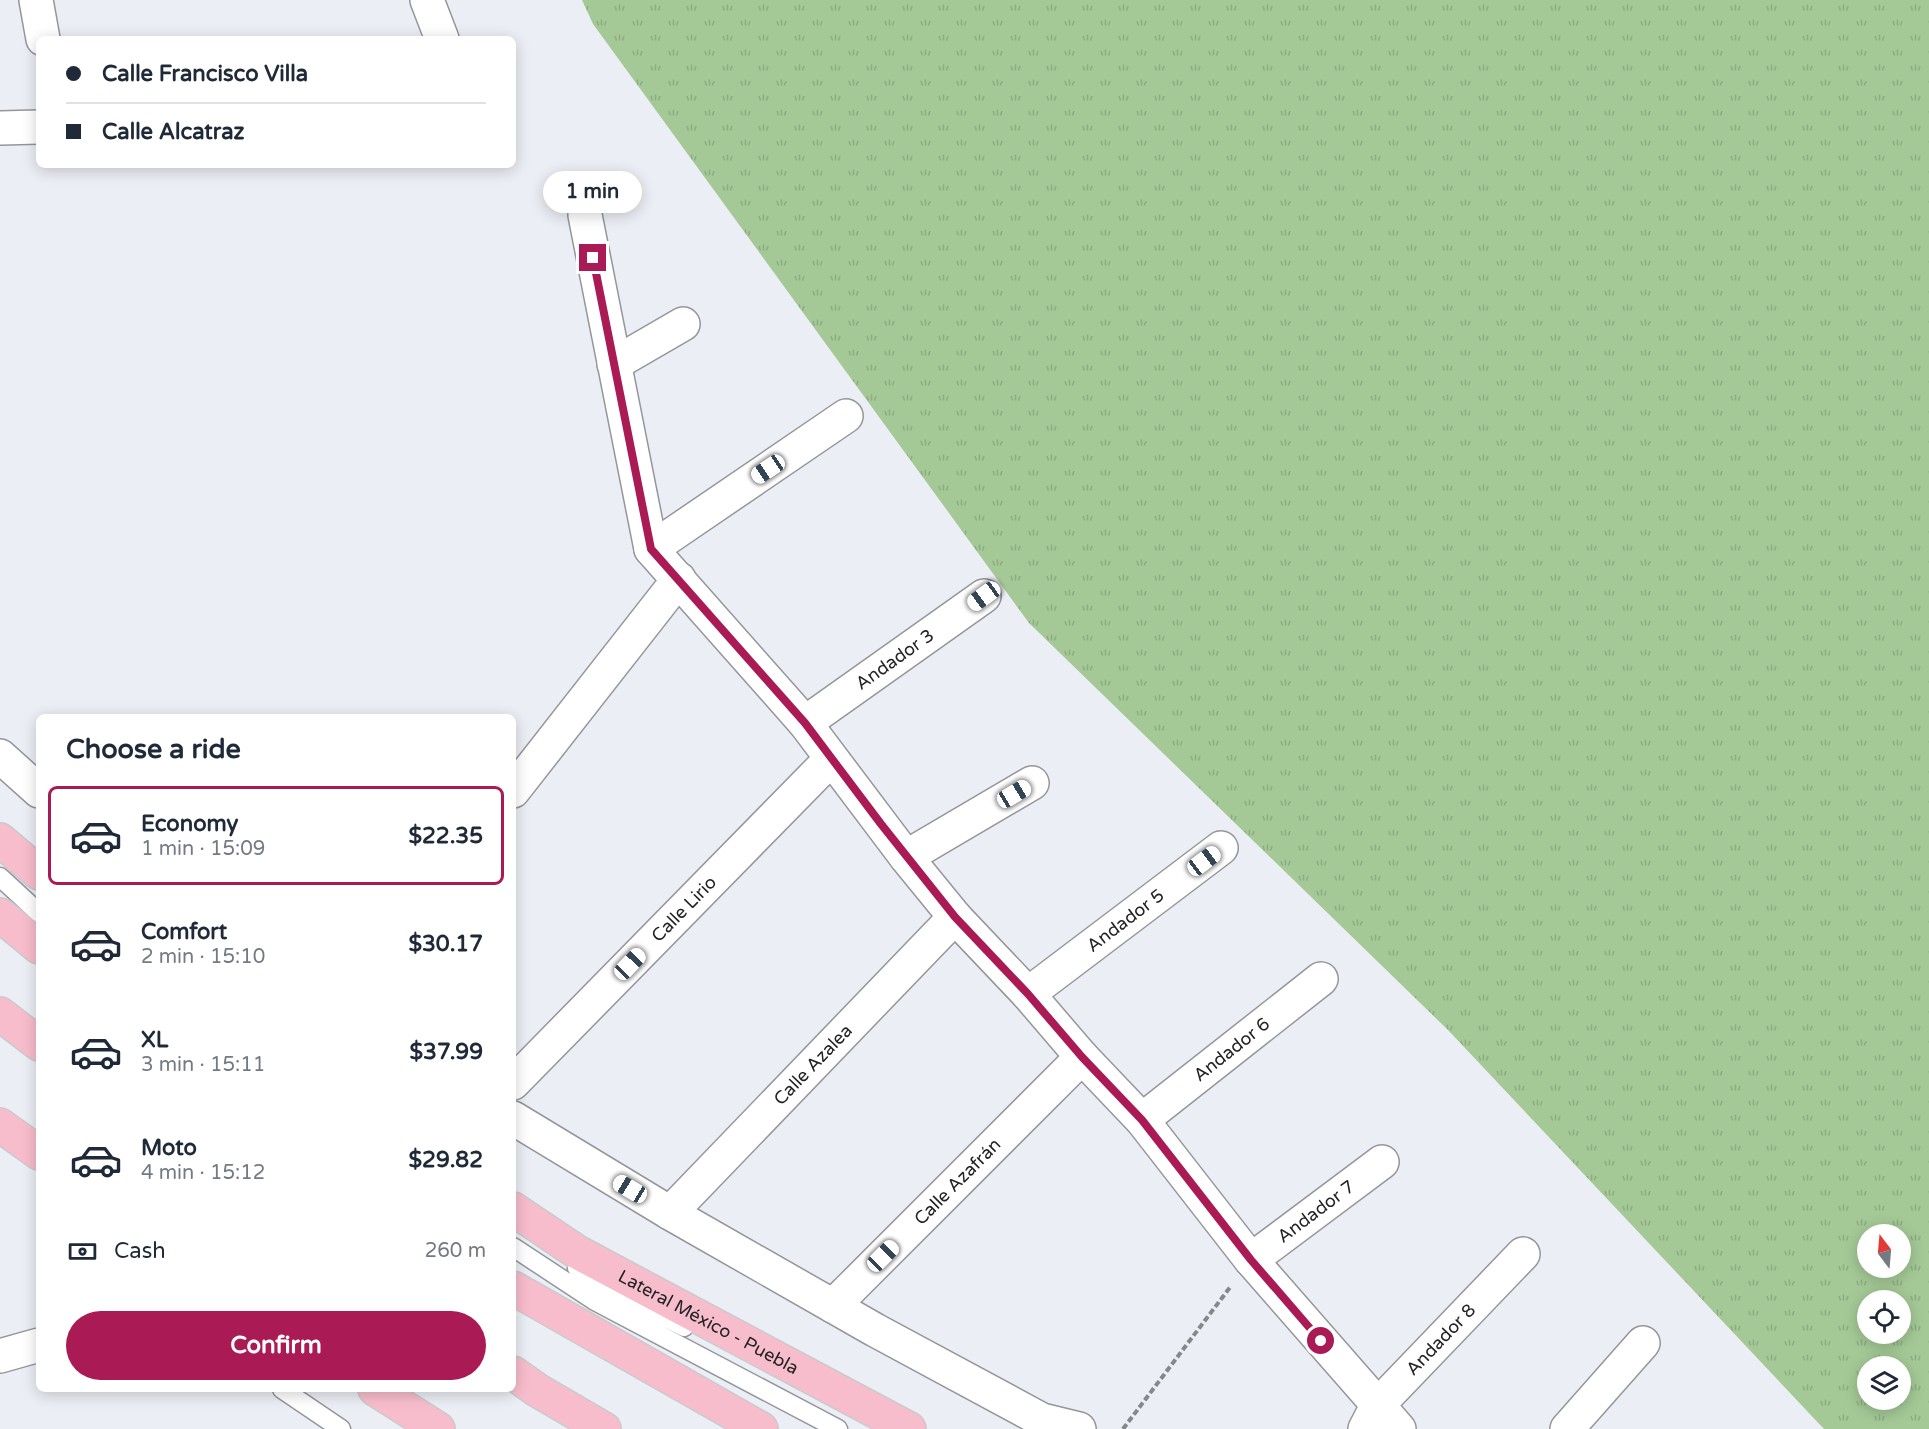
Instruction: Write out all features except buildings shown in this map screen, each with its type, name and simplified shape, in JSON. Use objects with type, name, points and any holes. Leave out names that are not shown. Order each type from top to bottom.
[{"type":"highway","points":[[0,840],[36,870]]},
{"type":"highway","points":[[0,915],[36,945]]},
{"type":"highway","points":[[0,1014],[36,1042]]},
{"type":"highway","points":[[0,1125],[36,1151]]},
{"type":"highway","name":"Lateral México - Puebla","points":[[516,1211],[577,1252],[909,1429]]},
{"type":"highway","points":[[516,1290],[762,1429]]},
{"type":"highway","points":[[516,1375],[604,1429]]},
{"type":"highway","points":[[380,1392],[438,1429]]},
{"type":"street","points":[[36,0],[42,36]]},
{"type":"street","points":[[427,0],[441,36]]},
{"type":"street","points":[[0,128],[36,127]]},
{"type":"street","points":[[585,215],[651,549],[805,723],[906,857],[955,917],[1142,1120],[1380,1421]]},
{"type":"street","points":[[614,364],[683,324]]},
{"type":"street","points":[[651,549],[846,416]]},
{"type":"street","points":[[516,787],[679,579]]},
{"type":"street","name":"Andador 3","points":[[805,723],[984,596]]},
{"type":"street","points":[[0,756],[36,788]]},
{"type":"street","name":"Calle Lirio","points":[[516,1080],[831,759]]},
{"type":"street","points":[[906,857],[1032,783]]},
{"type":"street","name":"Andador 5","points":[[1028,994],[1221,848]]},
{"type":"street","name":"Calle Azalea","points":[[670,1213],[955,917]]},
{"type":"street","name":"Andador 6","points":[[1142,1120],[1321,979]]},
{"type":"street","name":"Calle Azafrán","points":[[833,1306],[1082,1057]]},
{"type":"street","points":[[516,1120],[670,1213],[874,1330],[1042,1420],[1079,1429]]},
{"type":"street","name":"Andador 7","points":[[1251,1260],[1382,1162]]},
{"type":"street","name":"Andador 8","points":[[1380,1421],[1523,1254]]},
{"type":"street","points":[[1567,1429],[1643,1343]]},
{"type":"street","points":[[0,1356],[36,1346]]},
{"type":"lane","points":[[0,851],[36,884]]},
{"type":"lane","points":[[0,877],[36,910]]},
{"type":"lane","points":[[516,1227],[611,1291],[892,1429]]},
{"type":"lane","points":[[516,1249],[595,1301],[838,1429]]},
{"type":"lane","points":[[286,1392],[341,1429]]},
{"type":"path","points":[[1123,1429],[1251,1260]]},
{"type":"green space","points":[[582,0],[1929,0],[1929,1429],[1824,1429],[1448,1030],[1029,623],[593,24]]},
{"type":"route","points":[[593,258],[651,549],[805,723],[906,857],[955,917],[1142,1120],[1251,1260],[1321,1341]]}]
